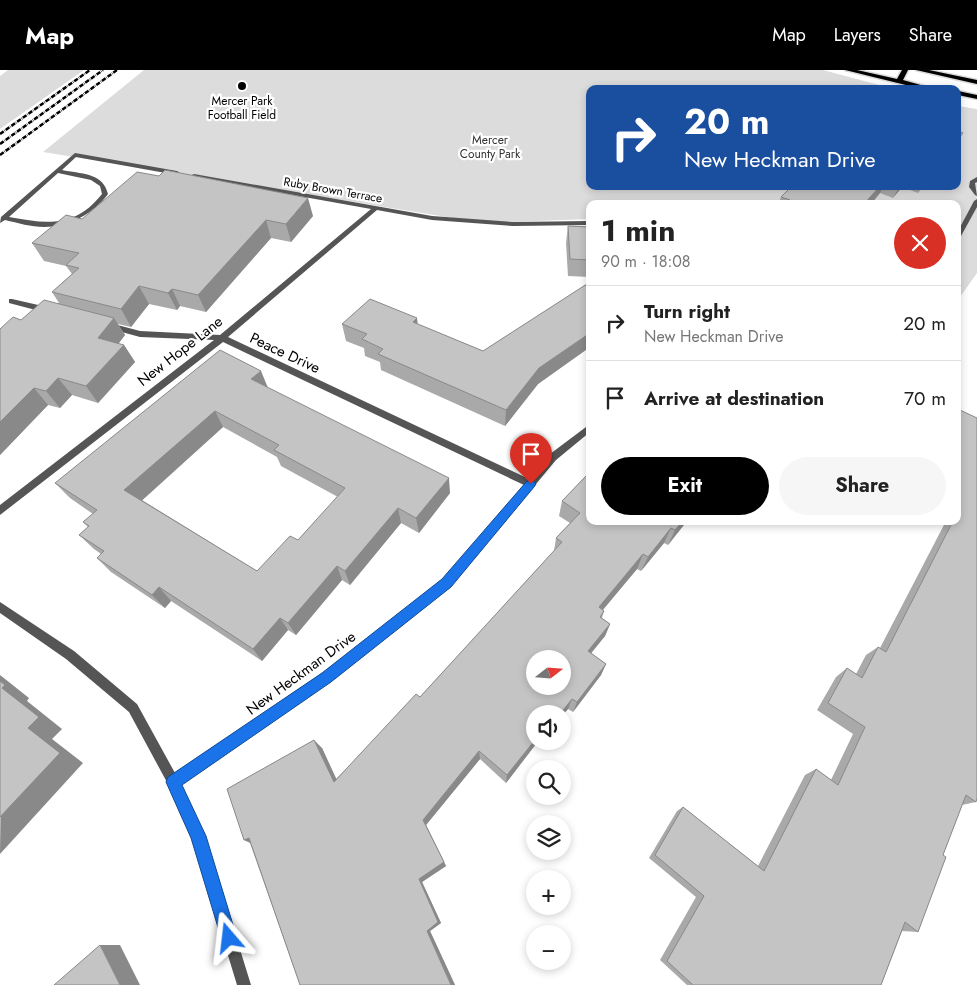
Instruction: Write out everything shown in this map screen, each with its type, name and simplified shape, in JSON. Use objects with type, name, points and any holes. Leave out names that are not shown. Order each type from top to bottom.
[{"type":"main road","points":[[848,70],[913,85]]},
{"type":"main road","points":[[899,82],[905,70]]},
{"type":"main road","points":[[919,70],[977,82]]},
{"type":"main road","points":[[961,94],[977,97]]},
{"type":"street","name":"Ruby Brown Terrace","points":[[57,171],[75,154],[432,218],[512,224],[586,223]]},
{"type":"street","points":[[57,171],[94,178],[103,185],[104,194],[98,204],[84,214],[64,221],[43,225],[2,220],[57,171]]},
{"type":"street","points":[[977,179],[972,182],[972,187],[977,194]]},
{"type":"street","points":[[961,231],[977,202]]},
{"type":"street","name":"New Hope Lane","points":[[0,511],[222,338],[375,209]]},
{"type":"street","points":[[12,302],[58,313]]},
{"type":"street","name":"Peace Drive","points":[[104,324],[140,334],[222,338],[531,484]]},
{"type":"street","name":"New Heckman Drive","points":[[173,782],[326,677],[447,583],[553,457],[586,431]]},
{"type":"street","points":[[0,607],[70,656],[133,708],[173,782],[198,836],[244,985]]},
{"type":"green space","points":[[8,70],[84,70],[0,129],[0,76]]},
{"type":"green space","name":"Mercer County Park","points":[[144,70],[823,70],[879,85],[586,85],[586,190],[961,190],[961,106],[977,109],[977,273],[961,296],[961,200],[586,200],[586,219],[484,223],[43,152]]},
{"type":"building","points":[[165,170],[308,198],[286,224],[266,220],[198,295],[172,289],[168,293],[139,286],[121,309],[52,292],[79,268],[66,265],[79,253],[32,243],[66,215],[82,219],[137,172],[159,176]]},
{"type":"building","points":[[788,190],[876,190],[868,200],[790,200],[781,197]]},
{"type":"building","points":[[568,226],[586,227],[586,260],[570,259]]},
{"type":"building","points":[[586,285],[586,336],[539,368],[506,410],[378,354],[383,349],[362,339],[367,334],[342,324],[370,299],[417,318],[413,322],[483,351]]},
{"type":"building","points":[[44,300],[114,318],[98,338],[124,345],[86,386],[58,378],[46,391],[34,388],[0,422],[0,329],[13,317],[21,320]]},
{"type":"building","points":[[220,350],[261,371],[251,379],[449,478],[416,518],[398,508],[345,571],[337,566],[288,623],[280,618],[253,649],[159,587],[152,595],[97,558],[104,551],[79,535],[89,526],[83,522],[97,510],[55,483]],"holes":[[[215,411],[279,445],[274,450],[345,488],[298,540],[290,536],[257,571],[124,490]]]},
{"type":"building","points":[[961,410],[977,418],[977,798],[976,802],[966,795],[943,855],[946,857],[918,932],[905,922],[881,985],[693,985],[667,961],[704,896],[655,855],[683,807],[764,871],[816,769],[838,785],[865,727],[828,703],[847,668],[862,678],[878,647],[886,652],[951,525],[961,525]]},
{"type":"building","points":[[586,476],[586,525],[679,525],[675,530],[671,528],[648,557],[643,554],[599,607],[604,611],[600,617],[610,624],[588,651],[606,664],[577,702],[572,699],[567,705],[526,705],[527,750],[507,775],[479,751],[423,820],[444,862],[419,879],[438,922],[427,931],[451,985],[300,985],[249,838],[244,840],[227,789],[314,740],[334,782],[416,694],[420,697],[562,542],[556,538],[580,513],[562,501]]},
{"type":"building","points":[[0,681],[5,685],[2,688],[39,717],[28,728],[60,753],[0,817]]},
{"type":"building","points":[[100,945],[120,985],[54,985]]},
{"type":"railway","points":[[0,134],[90,70]]},
{"type":"railway","points":[[0,144],[103,70]]},
{"type":"railway","points":[[0,155],[117,70]]},
{"type":"place","name":"Mercer Park Football Field","points":[[242,86]]},
{"type":"route","points":[[229,938],[198,836],[173,782],[326,677],[447,583],[531,484]]}]
